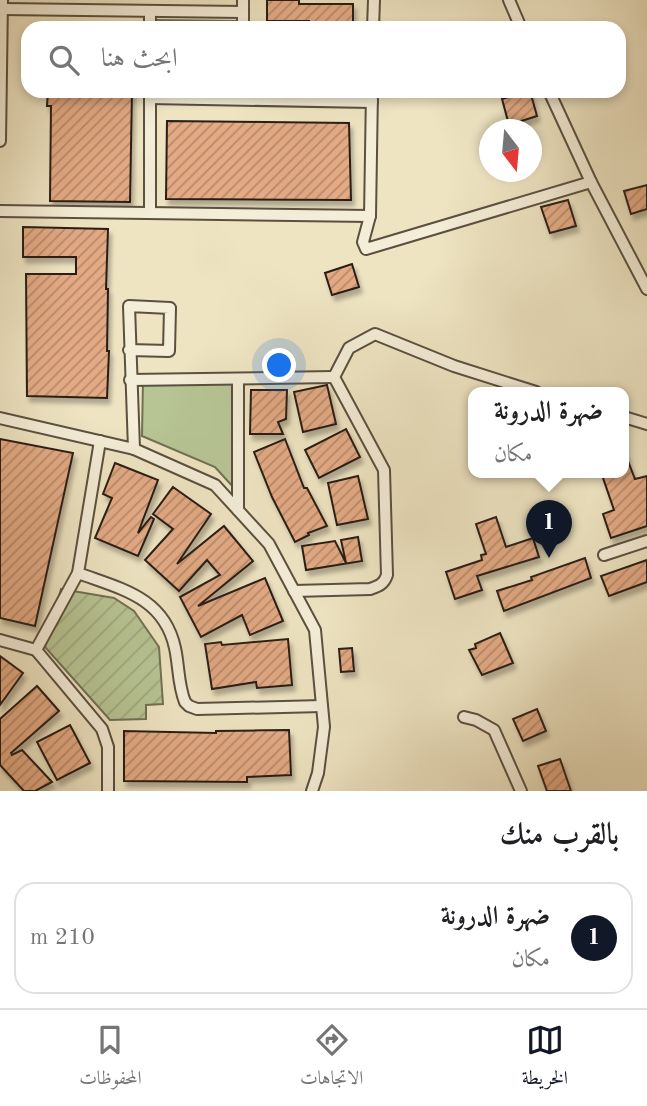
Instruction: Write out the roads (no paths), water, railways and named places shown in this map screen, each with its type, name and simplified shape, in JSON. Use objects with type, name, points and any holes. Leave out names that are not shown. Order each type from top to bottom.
[{"type":"street","points":[[373,21],[374,0]]},
{"type":"street","points":[[509,0],[518,21]]},
{"type":"street","points":[[0,141],[2,4],[150,11],[243,6]]},
{"type":"street","points":[[150,11],[150,21]]},
{"type":"street","points":[[150,98],[150,213]]},
{"type":"street","points":[[372,98],[370,216],[363,242],[366,249],[591,182]]},
{"type":"street","points":[[552,98],[591,182],[647,289]]},
{"type":"street","points":[[0,211],[370,216]]},
{"type":"street","points":[[130,350],[169,351],[170,308],[130,306],[130,350],[134,449]]},
{"type":"street","points":[[334,377],[349,348],[375,334],[454,366],[520,387]]},
{"type":"street","points":[[131,380],[334,377]]},
{"type":"street","points":[[294,591],[370,589],[379,586],[387,575],[384,470],[334,377]]},
{"type":"street","points":[[237,379],[238,510]]},
{"type":"street","points":[[0,418],[134,449],[215,485],[269,544],[316,630],[324,727],[313,791]]},
{"type":"street","points":[[629,419],[647,424]]},
{"type":"street","points":[[36,649],[78,573],[100,441]]},
{"type":"street","points":[[604,555],[647,541]]},
{"type":"street","points":[[78,573],[118,588],[152,605],[166,622],[175,646],[183,696],[189,706],[197,709],[323,706]]},
{"type":"street","points":[[0,640],[36,649],[102,729],[108,747],[108,791]]},
{"type":"street","points":[[464,717],[477,720],[494,730],[521,791]]},
{"type":"place","name":"ضهرة الدرونة","points":[[549,558]]}]
